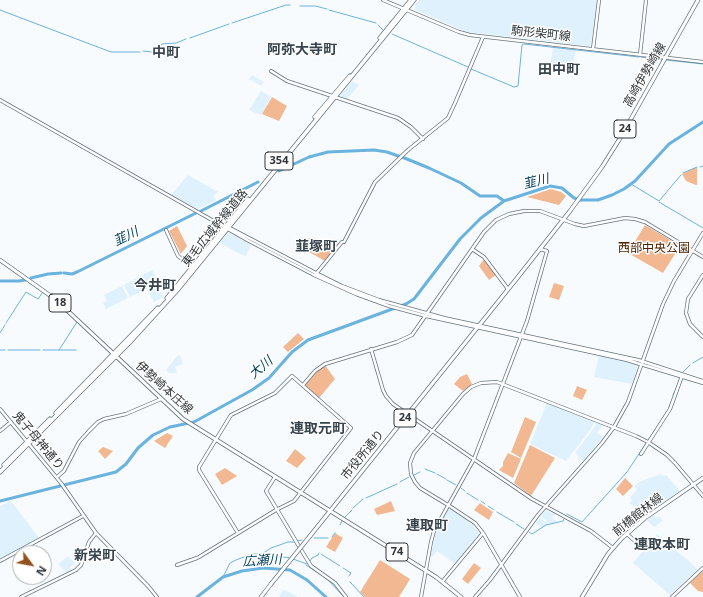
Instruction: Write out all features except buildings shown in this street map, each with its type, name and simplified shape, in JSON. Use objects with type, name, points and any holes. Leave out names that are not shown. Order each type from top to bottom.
[{"type":"highway","name":"東毛広域幹線道路","points":[[0,472],[151,319],[411,0]]},
{"type":"highway","name":"東毛広域幹線道路","points":[[405,9],[414,0]]},
{"type":"highway","name":"東毛広域幹線道路","points":[[0,469],[28,443]]},
{"type":"main road","name":"高崎伊勢崎線","points":[[479,326],[563,220],[610,154],[698,0]]},
{"type":"main road","name":"伊勢崎本庄線","points":[[0,260],[51,295],[187,422],[330,511]]},
{"type":"main road","name":"市役所通り","points":[[261,597],[479,326]]},
{"type":"main road","name":"前橋館林線","points":[[582,597],[613,548],[627,534],[645,518],[703,478]]},
{"type":"main road","name":"74","points":[[330,511],[425,570],[461,597]]},
{"type":"street","name":"駒形柴町線","points":[[383,0],[463,33],[483,37],[703,62]]},
{"type":"street","points":[[593,49],[599,0]]},
{"type":"street","points":[[640,55],[646,0]]},
{"type":"street","points":[[315,274],[343,242],[374,184],[408,150],[449,117],[483,37]]},
{"type":"street","points":[[271,71],[287,81],[398,118],[414,129],[423,138]]},
{"type":"street","points":[[0,100],[122,170],[315,274],[356,294],[400,309],[642,362],[703,382]]},
{"type":"street","points":[[303,385],[315,371],[323,365],[409,338],[417,330],[487,228],[496,220],[509,214],[534,210],[584,226],[630,218],[641,220],[703,257]]},
{"type":"street","points":[[166,230],[178,256],[193,268]]},
{"type":"street","points":[[475,597],[533,522],[602,443],[614,427],[628,402],[663,304],[674,281],[703,233]]},
{"type":"street","points":[[472,249],[484,257],[508,289]]},
{"type":"street","points":[[421,597],[433,534],[448,504],[474,459],[522,335],[547,251],[540,249]]},
{"type":"street","points":[[315,274],[357,292],[427,315]]},
{"type":"street","points":[[703,275],[688,299],[686,313],[690,324],[703,337]]},
{"type":"street","points":[[371,350],[382,388],[386,396],[393,404],[546,507],[592,531],[613,548]]},
{"type":"street","points":[[642,362],[703,382]]},
{"type":"street","points":[[177,565],[197,558],[238,533],[277,509],[294,501],[351,428],[292,376],[275,393],[231,416],[199,468],[238,533]]},
{"type":"street","points":[[641,454],[670,409],[682,376]]},
{"type":"street","points":[[520,597],[483,533],[475,523],[448,504],[420,488],[411,474],[410,463],[412,456],[469,388],[484,383],[494,382],[503,384],[636,436],[648,442],[672,460],[703,496]]},
{"type":"street","points":[[57,477],[64,471],[79,442],[98,422],[104,419],[126,414],[161,399]]},
{"type":"street","name":"鬼子母神通り","points":[[0,409],[57,477],[96,533],[157,597]]},
{"type":"street","points":[[0,431],[11,422]]},
{"type":"street","points":[[275,477],[266,491],[310,564],[332,580],[346,597]]},
{"type":"street","points":[[0,561],[83,516]]},
{"type":"street","points":[[20,597],[76,570],[81,565],[89,542],[96,533]]},
{"type":"street","points":[[442,582],[483,533]]},
{"type":"street","points":[[627,534],[644,549]]},
{"type":"street","points":[[672,597],[703,568]]},
{"type":"shaded area","points":[[419,0],[597,0],[591,44],[589,46],[467,32],[415,10],[415,5]]},
{"type":"shaded area","points":[[553,47],[576,50],[573,65],[568,71],[567,70],[562,74],[561,68],[554,67],[552,73],[549,73]]},
{"type":"shaded area","points":[[252,75],[264,82],[261,86],[249,79]]},
{"type":"shaded area","points":[[352,81],[359,85],[347,99],[341,97],[341,94]]},
{"type":"shaded area","points":[[261,91],[271,97],[261,115],[249,110]]},
{"type":"shaded area","points":[[188,175],[218,192],[213,196],[216,200],[198,209],[171,195]]},
{"type":"shaded area","points":[[230,233],[251,245],[246,256],[220,243],[227,234]]},
{"type":"shaded area","points":[[152,270],[159,283],[157,284],[163,297],[154,302],[147,289],[130,297],[124,285]]},
{"type":"shaded area","points":[[122,286],[128,298],[106,309],[103,303],[107,301],[104,295]]},
{"type":"shaded area","points":[[179,354],[183,364],[175,367],[177,373],[169,373],[166,370]]},
{"type":"shaded area","points":[[599,355],[637,364],[638,366],[632,384],[594,377]]},
{"type":"shaded area","points":[[547,403],[594,422],[591,429],[566,461],[530,444]]},
{"type":"shaded area","points":[[596,423],[603,425],[597,433],[603,437],[583,461],[575,453]]},
{"type":"shaded area","points":[[661,474],[662,476],[666,475],[680,491],[644,516],[629,503],[632,500],[630,498],[637,489],[634,487],[639,482]]},
{"type":"shaded area","points":[[11,501],[39,538],[27,545],[12,545],[12,553],[0,560],[0,506]]},
{"type":"shaded area","points":[[450,508],[464,517],[480,533],[455,564],[437,551],[432,557],[430,556],[437,529]]},
{"type":"shaded area","points":[[545,511],[554,514],[552,518],[558,522],[550,524],[541,516]]},
{"type":"shaded area","points":[[654,515],[656,518],[659,516],[663,521],[654,527],[647,520]]},
{"type":"shaded area","points":[[540,518],[548,524],[542,528],[536,523]]},
{"type":"shaded area","points":[[657,534],[698,569],[670,595],[633,563]]},
{"type":"shaded area","points":[[68,556],[75,563],[70,567],[73,571],[67,573],[58,564]]},
{"type":"shaded area","points":[[283,590],[291,593],[298,597],[279,597]]},
{"type":"green space","points":[[272,97],[287,106],[279,121],[262,114]]},
{"type":"green space","points":[[697,167],[696,185],[686,181],[682,174]]},
{"type":"green space","points":[[551,189],[561,192],[566,196],[559,205],[527,197]]},
{"type":"green space","name":"西部中央公園","points":[[645,225],[680,246],[663,273],[628,253]]},
{"type":"green space","points":[[177,226],[187,246],[181,254],[169,231]]},
{"type":"green space","points":[[308,238],[340,244],[325,261],[300,247]]},
{"type":"green space","points":[[484,259],[496,275],[489,280],[479,266]]},
{"type":"green space","points":[[554,283],[564,286],[559,300],[549,297]]},
{"type":"green space","points":[[298,333],[304,339],[288,352],[283,347]]},
{"type":"green space","points":[[325,365],[335,379],[319,398],[305,385],[315,373]]},
{"type":"green space","points":[[467,374],[472,384],[463,391],[454,384],[460,377]]},
{"type":"green space","points":[[577,386],[587,390],[582,400],[573,396]]},
{"type":"green space","points":[[525,417],[536,422],[521,458],[511,452]]},
{"type":"green space","points":[[167,433],[173,436],[165,448],[154,441]]},
{"type":"green space","points":[[530,445],[555,458],[531,496],[514,483]]},
{"type":"green space","points":[[103,447],[113,451],[105,459],[98,451]]},
{"type":"green space","points":[[295,449],[306,458],[297,468],[286,461]]},
{"type":"green space","points":[[508,453],[521,459],[513,478],[499,470],[503,466],[503,462]]},
{"type":"green space","points":[[225,468],[237,476],[222,485],[215,474]]},
{"type":"green space","points":[[625,478],[633,486],[623,496],[616,489]]},
{"type":"green space","points":[[391,501],[395,511],[377,515],[374,509]]},
{"type":"green space","points":[[480,503],[493,512],[489,520],[474,510]]},
{"type":"green space","points":[[335,533],[343,538],[335,552],[326,547]]},
{"type":"green space","points":[[380,560],[410,579],[399,597],[365,597],[360,592]]},
{"type":"green space","points":[[474,563],[481,568],[468,584],[462,579]]},
{"type":"green space","points":[[703,571],[703,592],[698,591],[690,583]]},
{"type":"waterway","points":[[232,23],[290,5]]},
{"type":"waterway","points":[[300,6],[315,6],[327,9]]},
{"type":"waterway","points":[[0,10],[111,52],[140,52]]},
{"type":"waterway","points":[[329,10],[376,23]]},
{"type":"waterway","points":[[190,38],[229,24]]},
{"type":"waterway","points":[[378,25],[383,30]]},
{"type":"waterway","points":[[392,34],[468,67]]},
{"type":"waterway","points":[[143,51],[152,52],[158,49],[162,44],[176,43],[186,39]]},
{"type":"waterway","points":[[471,69],[514,87],[518,86],[522,45],[524,44],[639,57]]},
{"type":"waterway","points":[[641,57],[663,60]]},
{"type":"waterway","points":[[666,60],[703,64]]},
{"type":"waterway","name":"大川","points":[[0,501],[116,472],[126,464],[138,448],[153,435],[170,427],[194,422],[252,390],[269,378],[292,352],[308,340],[406,304],[414,299],[460,239],[481,218],[504,201],[550,186],[562,188],[574,198],[580,200],[598,200],[612,195],[635,181],[669,144],[703,122]]},
{"type":"waterway","name":"韮川","points":[[279,171],[309,157],[328,152],[374,150],[387,152],[401,157]]},
{"type":"waterway","name":"韮川","points":[[402,157],[461,183],[480,196],[497,196],[504,201]]},
{"type":"waterway","points":[[683,173],[697,167]]},
{"type":"waterway","points":[[631,184],[659,201],[681,175]]},
{"type":"waterway","name":"韮川","points":[[201,211],[258,182]]},
{"type":"waterway","points":[[659,202],[703,228]]},
{"type":"waterway","name":"韮川","points":[[64,273],[72,274],[77,272],[196,213]]},
{"type":"waterway","name":"韮川","points":[[31,278],[61,273]]},
{"type":"waterway","name":"韮川","points":[[0,281],[25,280]]},
{"type":"waterway","points":[[6,323],[26,292],[38,299],[43,292]]},
{"type":"waterway","points":[[59,350],[77,322]]},
{"type":"waterway","points":[[0,333],[5,325]]},
{"type":"waterway","points":[[0,350],[5,350]]},
{"type":"waterway","points":[[8,350],[40,350]]},
{"type":"waterway","points":[[43,350],[76,350]]},
{"type":"waterway","points":[[693,363],[703,357]]},
{"type":"waterway","points":[[683,372],[690,365]]},
{"type":"waterway","points":[[673,395],[675,391]]},
{"type":"waterway","points":[[669,407],[672,400]]},
{"type":"waterway","points":[[567,514],[582,522],[627,472],[668,410]]},
{"type":"waterway","points":[[425,469],[435,473]]},
{"type":"waterway","points":[[414,475],[420,472]]},
{"type":"waterway","points":[[437,474],[446,479]]},
{"type":"waterway","points":[[400,482],[409,477]]},
{"type":"waterway","points":[[447,480],[456,485]]},
{"type":"waterway","points":[[366,498],[397,484]]},
{"type":"waterway","points":[[461,488],[465,491]]},
{"type":"waterway","points":[[467,493],[478,500]]},
{"type":"waterway","points":[[353,508],[363,499]]},
{"type":"waterway","points":[[481,501],[485,504]]},
{"type":"waterway","points":[[488,506],[494,510]]},
{"type":"waterway","points":[[345,517],[352,510]]},
{"type":"waterway","points":[[497,512],[514,522]]},
{"type":"waterway","points":[[529,532],[532,534],[546,525],[563,521],[564,519]]},
{"type":"waterway","points":[[340,525],[342,521]]},
{"type":"waterway","points":[[516,524],[524,529]]},
{"type":"waterway","points":[[332,537],[335,533]]},
{"type":"waterway","points":[[314,538],[328,538]]},
{"type":"waterway","points":[[297,541],[302,540]]},
{"type":"waterway","points":[[223,577],[230,563],[236,560],[252,554],[262,554],[271,548],[288,542],[294,542]]},
{"type":"waterway","points":[[310,561],[319,553]]},
{"type":"waterway","points":[[264,554],[290,558]]},
{"type":"waterway","points":[[321,554],[340,566]]},
{"type":"waterway","points":[[293,559],[307,564]]},
{"type":"waterway","points":[[306,565],[320,574]]},
{"type":"waterway","name":"広瀬川","points":[[197,597],[223,577],[242,571],[263,568],[290,570],[307,580],[326,597]]},
{"type":"waterway","points":[[343,568],[351,573],[349,576]]},
{"type":"waterway","points":[[328,580],[344,597]]},
{"type":"waterway","points":[[350,582],[364,597]]},
{"type":"district","name":"阿弥大寺町","points":[[302,50]]},
{"type":"district","name":"中町","points":[[166,53]]},
{"type":"district","name":"田中町","points":[[559,70]]},
{"type":"district","name":"韮塚町","points":[[316,247]]},
{"type":"district","name":"今井町","points":[[155,286]]},
{"type":"district","name":"連取元町","points":[[318,429]]},
{"type":"district","name":"連取町","points":[[427,526]]},
{"type":"district","name":"連取本町","points":[[662,545]]},
{"type":"district","name":"新栄町","points":[[95,556]]}]
